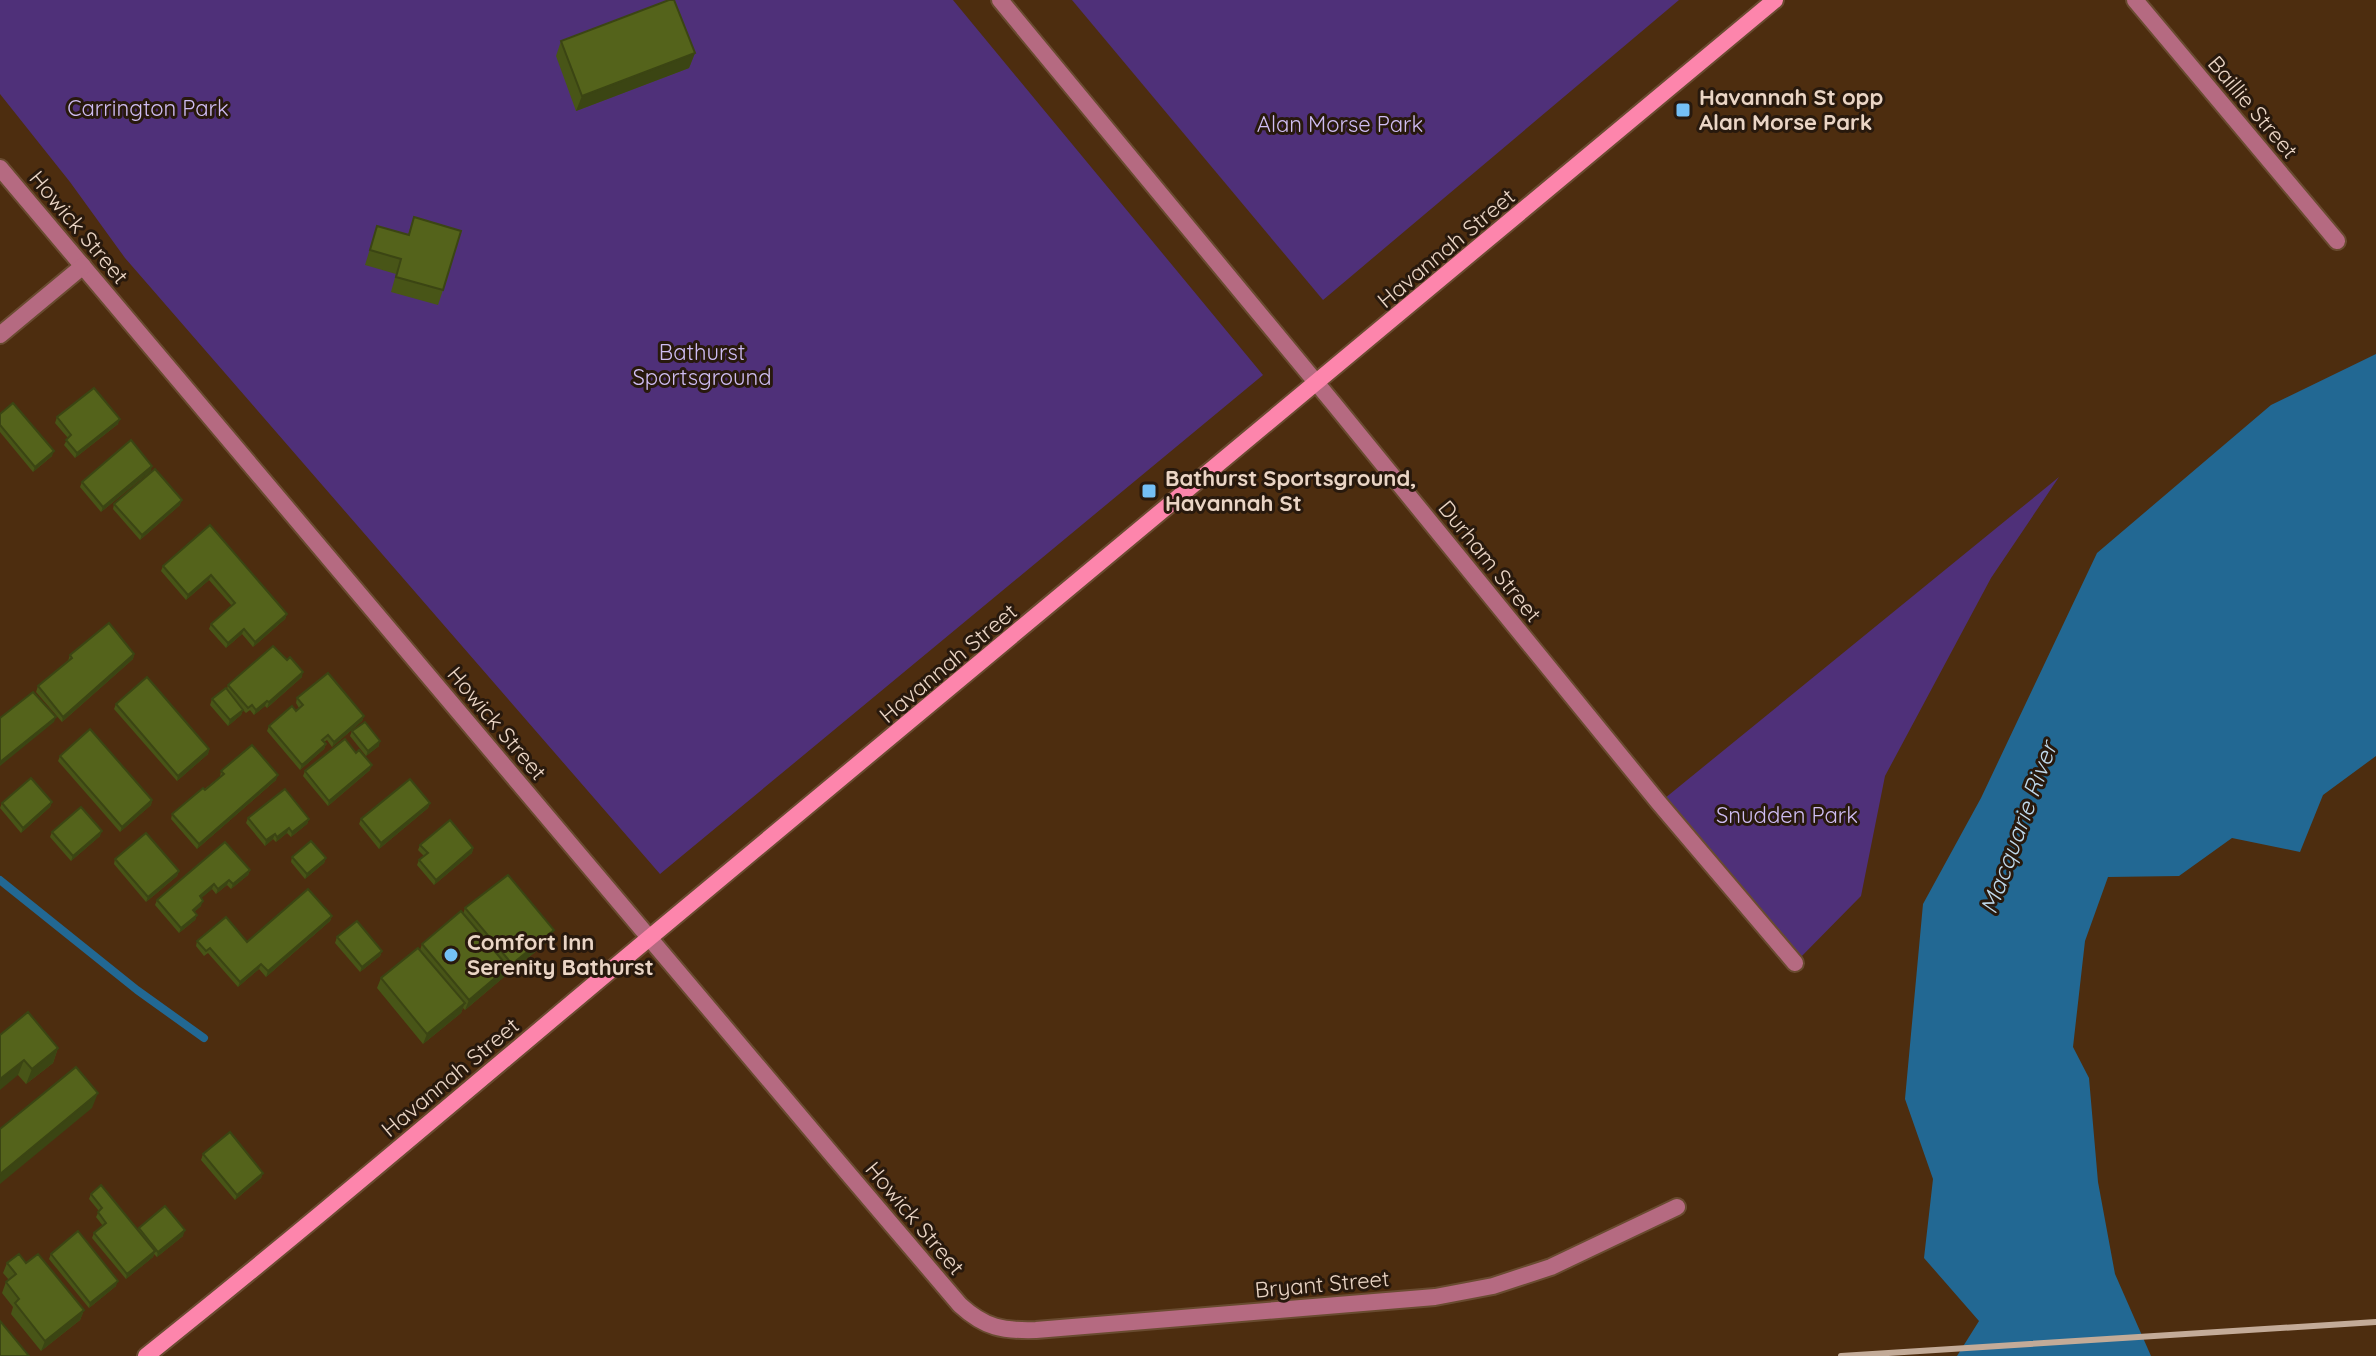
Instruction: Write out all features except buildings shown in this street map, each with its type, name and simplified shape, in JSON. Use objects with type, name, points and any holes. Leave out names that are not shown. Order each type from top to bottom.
[{"type":"street","name":"Durham Street","points":[[1000,0],[1659,803],[1795,963]]},
{"type":"street","name":"Havannah Street","points":[[146,1356],[259,1266],[649,938],[1318,385],[1775,0]]},
{"type":"street","name":"Baillie Street","points":[[2135,0],[2337,241]]},
{"type":"street","name":"Howick Street","points":[[0,168],[960,1305]]},
{"type":"street","points":[[0,335],[83,266]]},
{"type":"street","name":"Bryant Street","points":[[960,1305],[975,1318],[994,1327],[1015,1330],[1435,1297],[1493,1286],[1551,1267],[1677,1207]]},
{"type":"green space","name":"Bathurst Sportsground","points":[[0,0],[953,0],[1263,375],[660,874],[125,258],[0,94]]},
{"type":"green space","name":"Alan Morse Park","points":[[1072,0],[1679,0],[1323,300]]},
{"type":"green space","name":"Snudden Park","points":[[2059,477],[1991,578],[1885,776],[1861,896],[1795,963],[1659,803]]},
{"type":"water","name":"Macquarie River","points":[[2376,354],[2376,756],[2323,795],[2300,852],[2232,838],[2179,876],[2108,877],[2085,941],[2073,1047],[2089,1078],[2098,1182],[2115,1274],[2151,1356],[1957,1356],[1979,1321],[1924,1258],[1933,1179],[1905,1099],[1923,904],[1981,798],[2097,553],[2271,405]]},
{"type":"waterway","points":[[0,880],[137,990],[204,1038]]},
{"type":"railway","points":[[1841,1356],[2376,1322]]},
{"type":"place","name":"Havannah St opp Alan Morse Park","points":[[1683,110]]},
{"type":"place","name":"Bathurst Sportsground, Havannah St","points":[[1149,491]]},
{"type":"place","name":"Comfort Inn Serenity Bathurst","points":[[451,955]]},
{"type":"park label","name":"Carrington Park","points":[[148,108]]}]
